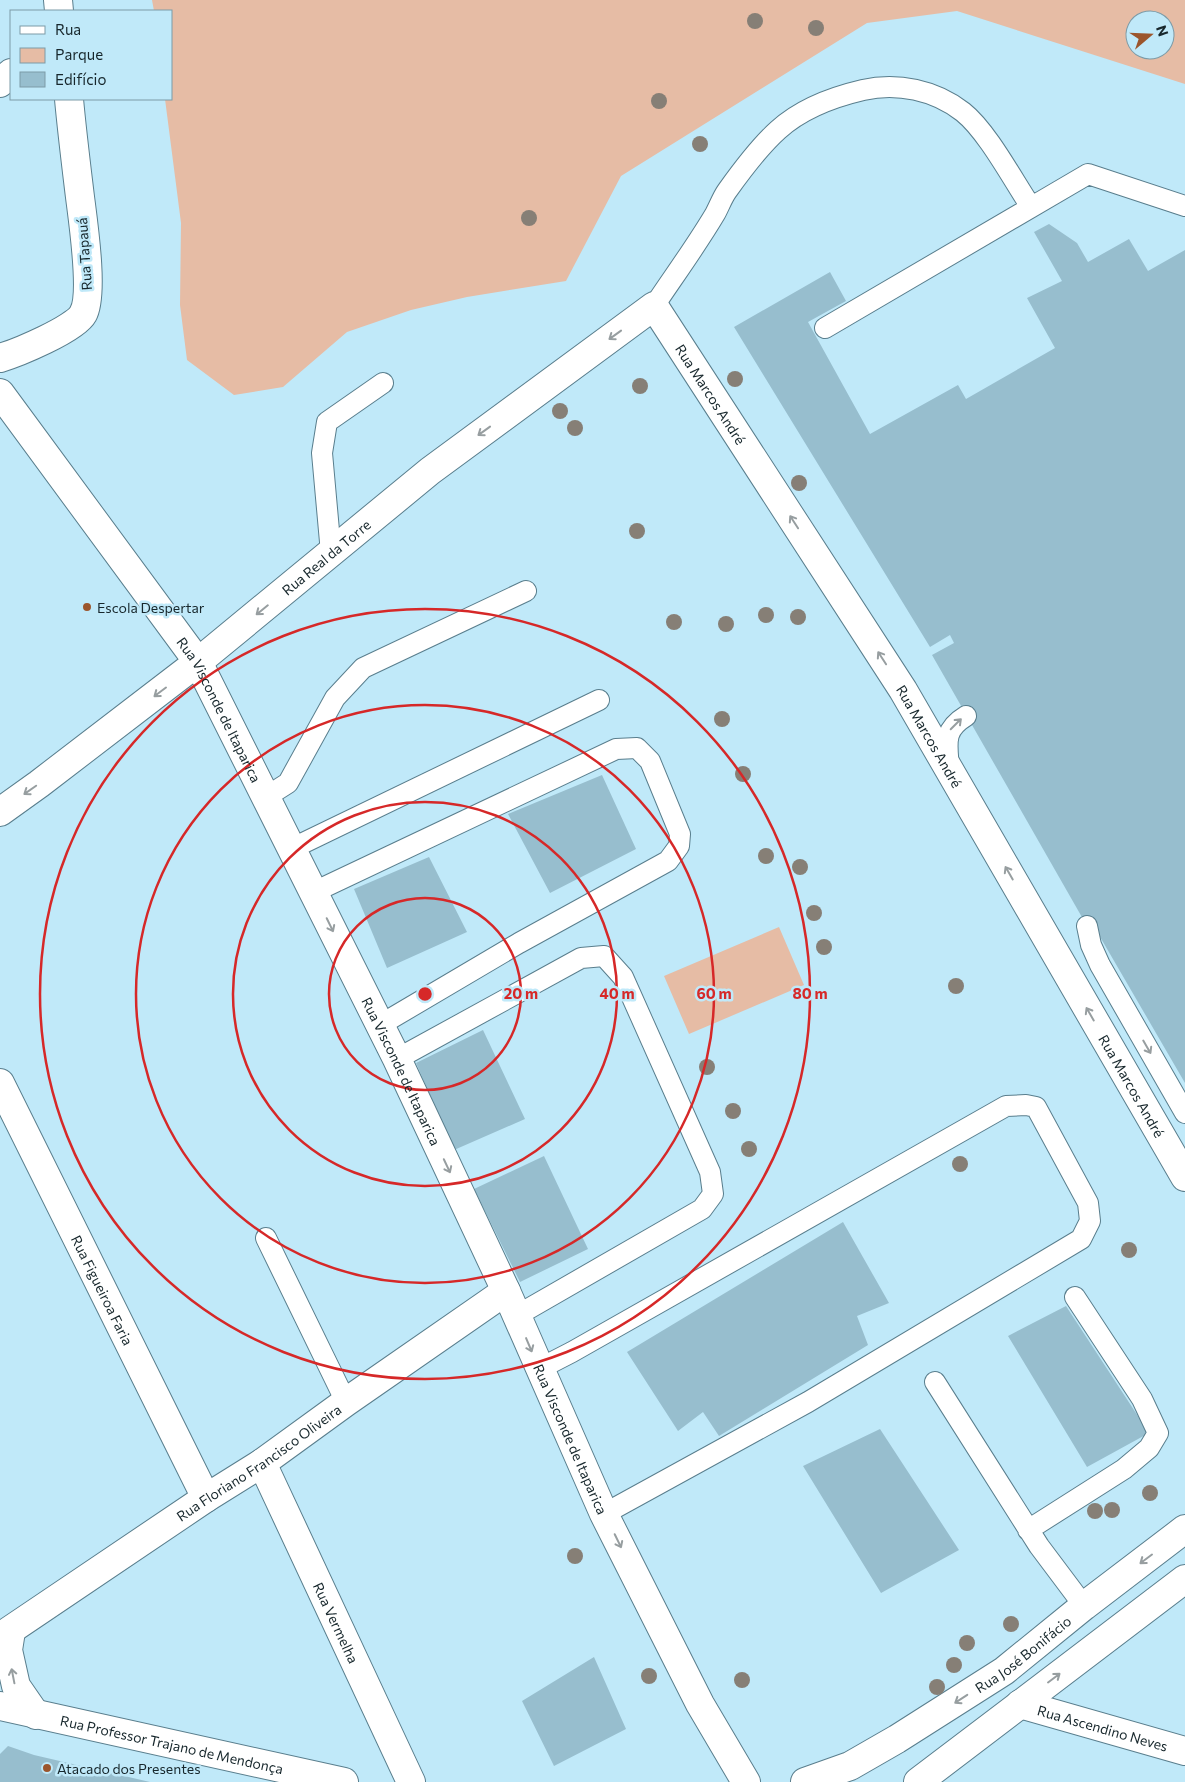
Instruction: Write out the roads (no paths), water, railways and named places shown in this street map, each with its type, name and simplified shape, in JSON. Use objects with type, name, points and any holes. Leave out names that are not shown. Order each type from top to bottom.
[{"type":"street","points":[[0,83],[10,74]]},
{"type":"street","name":"Rua Tapauá","points":[[0,358],[12,355],[69,328],[83,315],[87,298],[87,260],[69,100]]},
{"type":"street","name":"Rua Real da Torre","points":[[0,812],[40,784],[198,662],[430,472],[654,306]]},
{"type":"street","name":"Rua Marcos André","points":[[654,306],[898,682],[1185,1177]]},
{"type":"street","name":"Rua Visconde de Itaparica","points":[[0,393],[198,662],[293,848],[397,1059],[511,1304],[604,1514],[700,1704],[746,1782]]},
{"type":"street","name":"Rua Figueiroa Faria","points":[[0,1083],[206,1498]]},
{"type":"street","name":"Rua Floriano Francisco Oliveira","points":[[36,1715],[16,1686],[6,1634],[206,1498],[262,1463],[346,1402],[511,1304]]},
{"type":"street","name":"Rua Vermelha","points":[[262,1463],[411,1782]]},
{"type":"street","name":"Rua José Bonifácio","points":[[806,1782],[850,1766],[897,1740],[1004,1671],[1084,1606],[1185,1529]]},
{"type":"street","points":[[918,1782],[1185,1579]]},
{"type":"street","name":"Rua Ascendino Neves","points":[[1020,1704],[1185,1751]]},
{"type":"street","name":"Rua Professor Trajano de Mendonça","points":[[0,1706],[344,1782]]},
{"type":"lane","points":[[654,306],[715,213],[726,192],[778,130],[798,115],[821,103],[851,93],[879,87],[910,88],[942,99],[963,112],[981,131],[1030,208]]},
{"type":"lane","points":[[824,328],[1088,174],[1185,206]]},
{"type":"lane","points":[[331,553],[322,453],[327,422],[383,383]]},
{"type":"lane","points":[[266,796],[288,783],[335,698],[362,668],[526,591]]},
{"type":"lane","points":[[293,848],[599,700]]},
{"type":"lane","points":[[949,770],[947,750],[950,730],[954,723],[966,716]]},
{"type":"lane","points":[[314,892],[616,749],[636,748],[650,761],[680,834],[679,846],[668,861],[519,943],[380,1025]]},
{"type":"lane","points":[[1087,926],[1091,945],[1100,965],[1185,1113]]},
{"type":"lane","points":[[397,1059],[581,958],[604,956],[623,977],[710,1172],[714,1194],[702,1209],[511,1304]]},
{"type":"lane","points":[[539,1369],[1006,1106],[1026,1105],[1036,1107],[1088,1203],[1090,1221],[1081,1239],[808,1402],[604,1514]]},
{"type":"lane","points":[[266,1238],[346,1402]]},
{"type":"lane","points":[[1028,1530],[1124,1469],[1149,1448],[1158,1433],[1142,1399],[1075,1296]]},
{"type":"lane","points":[[935,1382],[1038,1546],[1084,1606]]},
{"type":"place","name":"Escola Despertar","points":[[87,607]]},
{"type":"place","name":"Atacado dos Presentes","points":[[47,1768]]}]
